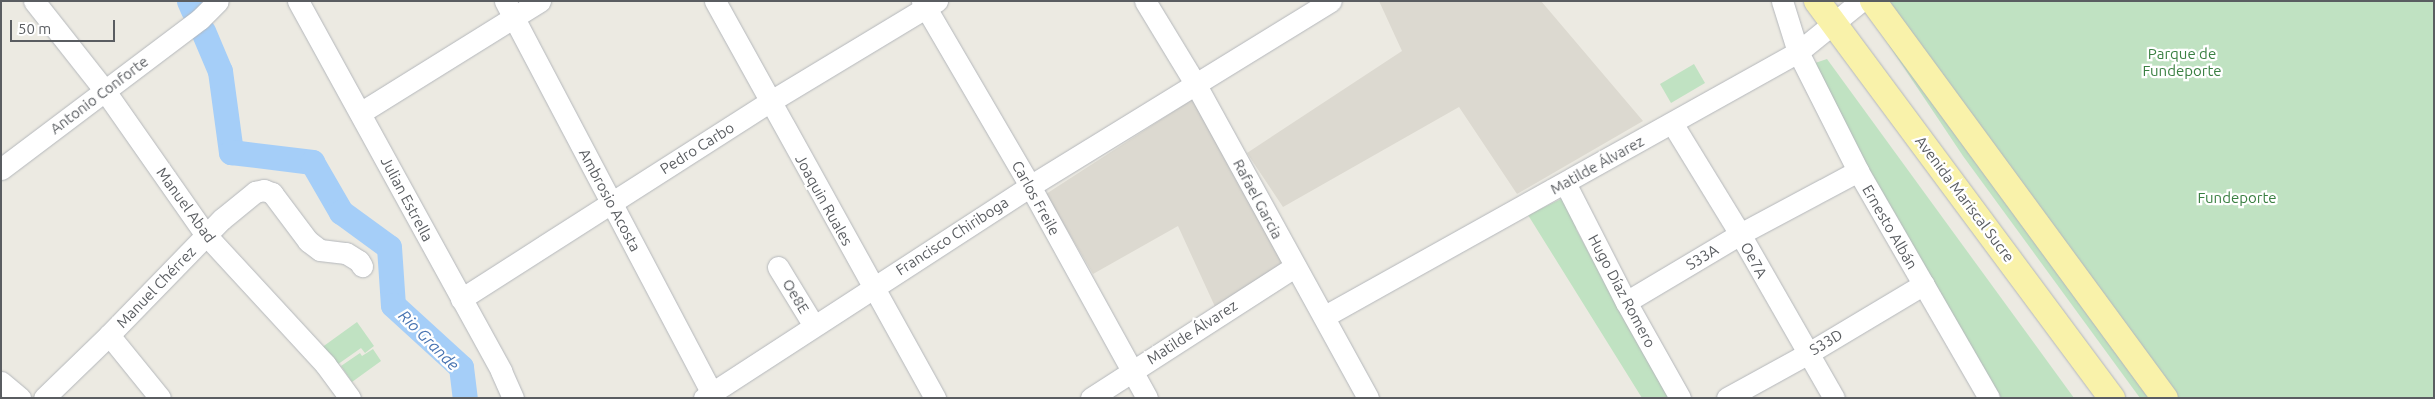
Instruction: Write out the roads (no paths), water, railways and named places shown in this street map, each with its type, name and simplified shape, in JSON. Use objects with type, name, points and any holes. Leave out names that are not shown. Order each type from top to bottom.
[{"type":"main road","name":"Avenida Mariscal Sucre","points":[[1817,1],[2112,398]]},
{"type":"main road","points":[[1873,1],[2165,398]]},
{"type":"street","name":"Manuel Abad","points":[[34,1],[105,91],[206,235],[325,364],[350,398]]},
{"type":"street","name":"Antonio Conforte","points":[[1,169],[200,19],[218,1]]},
{"type":"street","name":"Julian Estrella","points":[[298,1],[501,371],[513,398]]},
{"type":"street","points":[[360,112],[510,9],[540,1]]},
{"type":"street","name":"Joaquin Ruales","points":[[715,1],[872,288],[935,398]]},
{"type":"street","name":"Rafael Garcia","points":[[1145,1],[1196,85],[1294,267],[1325,316],[1368,398]]},
{"type":"street","name":"Francisco Chiriboga","points":[[710,396],[1030,186],[1331,1]]},
{"type":"street","name":"Ernesto Albán","points":[[1782,1],[1798,52],[1858,171],[1989,398]]},
{"type":"street","name":"Matilde Álvarez","points":[[1325,316],[1798,52],[1860,1]]},
{"type":"street","name":"Pedro Carbo","points":[[461,299],[611,202],[928,4]]},
{"type":"street","name":"Carlos Freile","points":[[928,4],[1147,398]]},
{"type":"street","name":"Ambrosio Acosta","points":[[510,9],[710,396]]},
{"type":"street","name":"Oe7A","points":[[1672,123],[1740,234],[1807,354],[1834,398]]},
{"type":"street","name":"S33A","points":[[1626,302],[1740,234],[1858,171]]},
{"type":"street","name":"Hugo Díaz Romero","points":[[1565,182],[1626,302],[1680,398]]},
{"type":"street","name":"Manuel Chérrez","points":[[44,398],[109,335],[222,219],[255,192],[264,190],[272,193],[308,241],[320,250],[346,253],[359,261],[362,266]]},
{"type":"street","name":"Oe8E","points":[[778,266],[814,326]]},
{"type":"street","name":"Matilde Álvarez","points":[[1091,398],[1294,267]]},
{"type":"street","name":"S33D","points":[[1727,398],[1807,354],[1924,284]]},
{"type":"street","points":[[109,335],[160,398]]},
{"type":"street","points":[[501,371],[501,398]]},
{"type":"street","points":[[1,382],[20,398]]},
{"type":"waterway","name":"Rio Grande","points":[[189,1],[193,10]]},
{"type":"waterway","name":"Rio Grande","points":[[203,31],[220,71],[231,152],[312,162],[341,212],[389,247],[393,305],[461,367],[465,398]]},
{"type":"park label","name":"Parque de Fundeporte","points":[[2182,62]]},
{"type":"park label","name":"Fundeporte","points":[[2237,198]]}]
